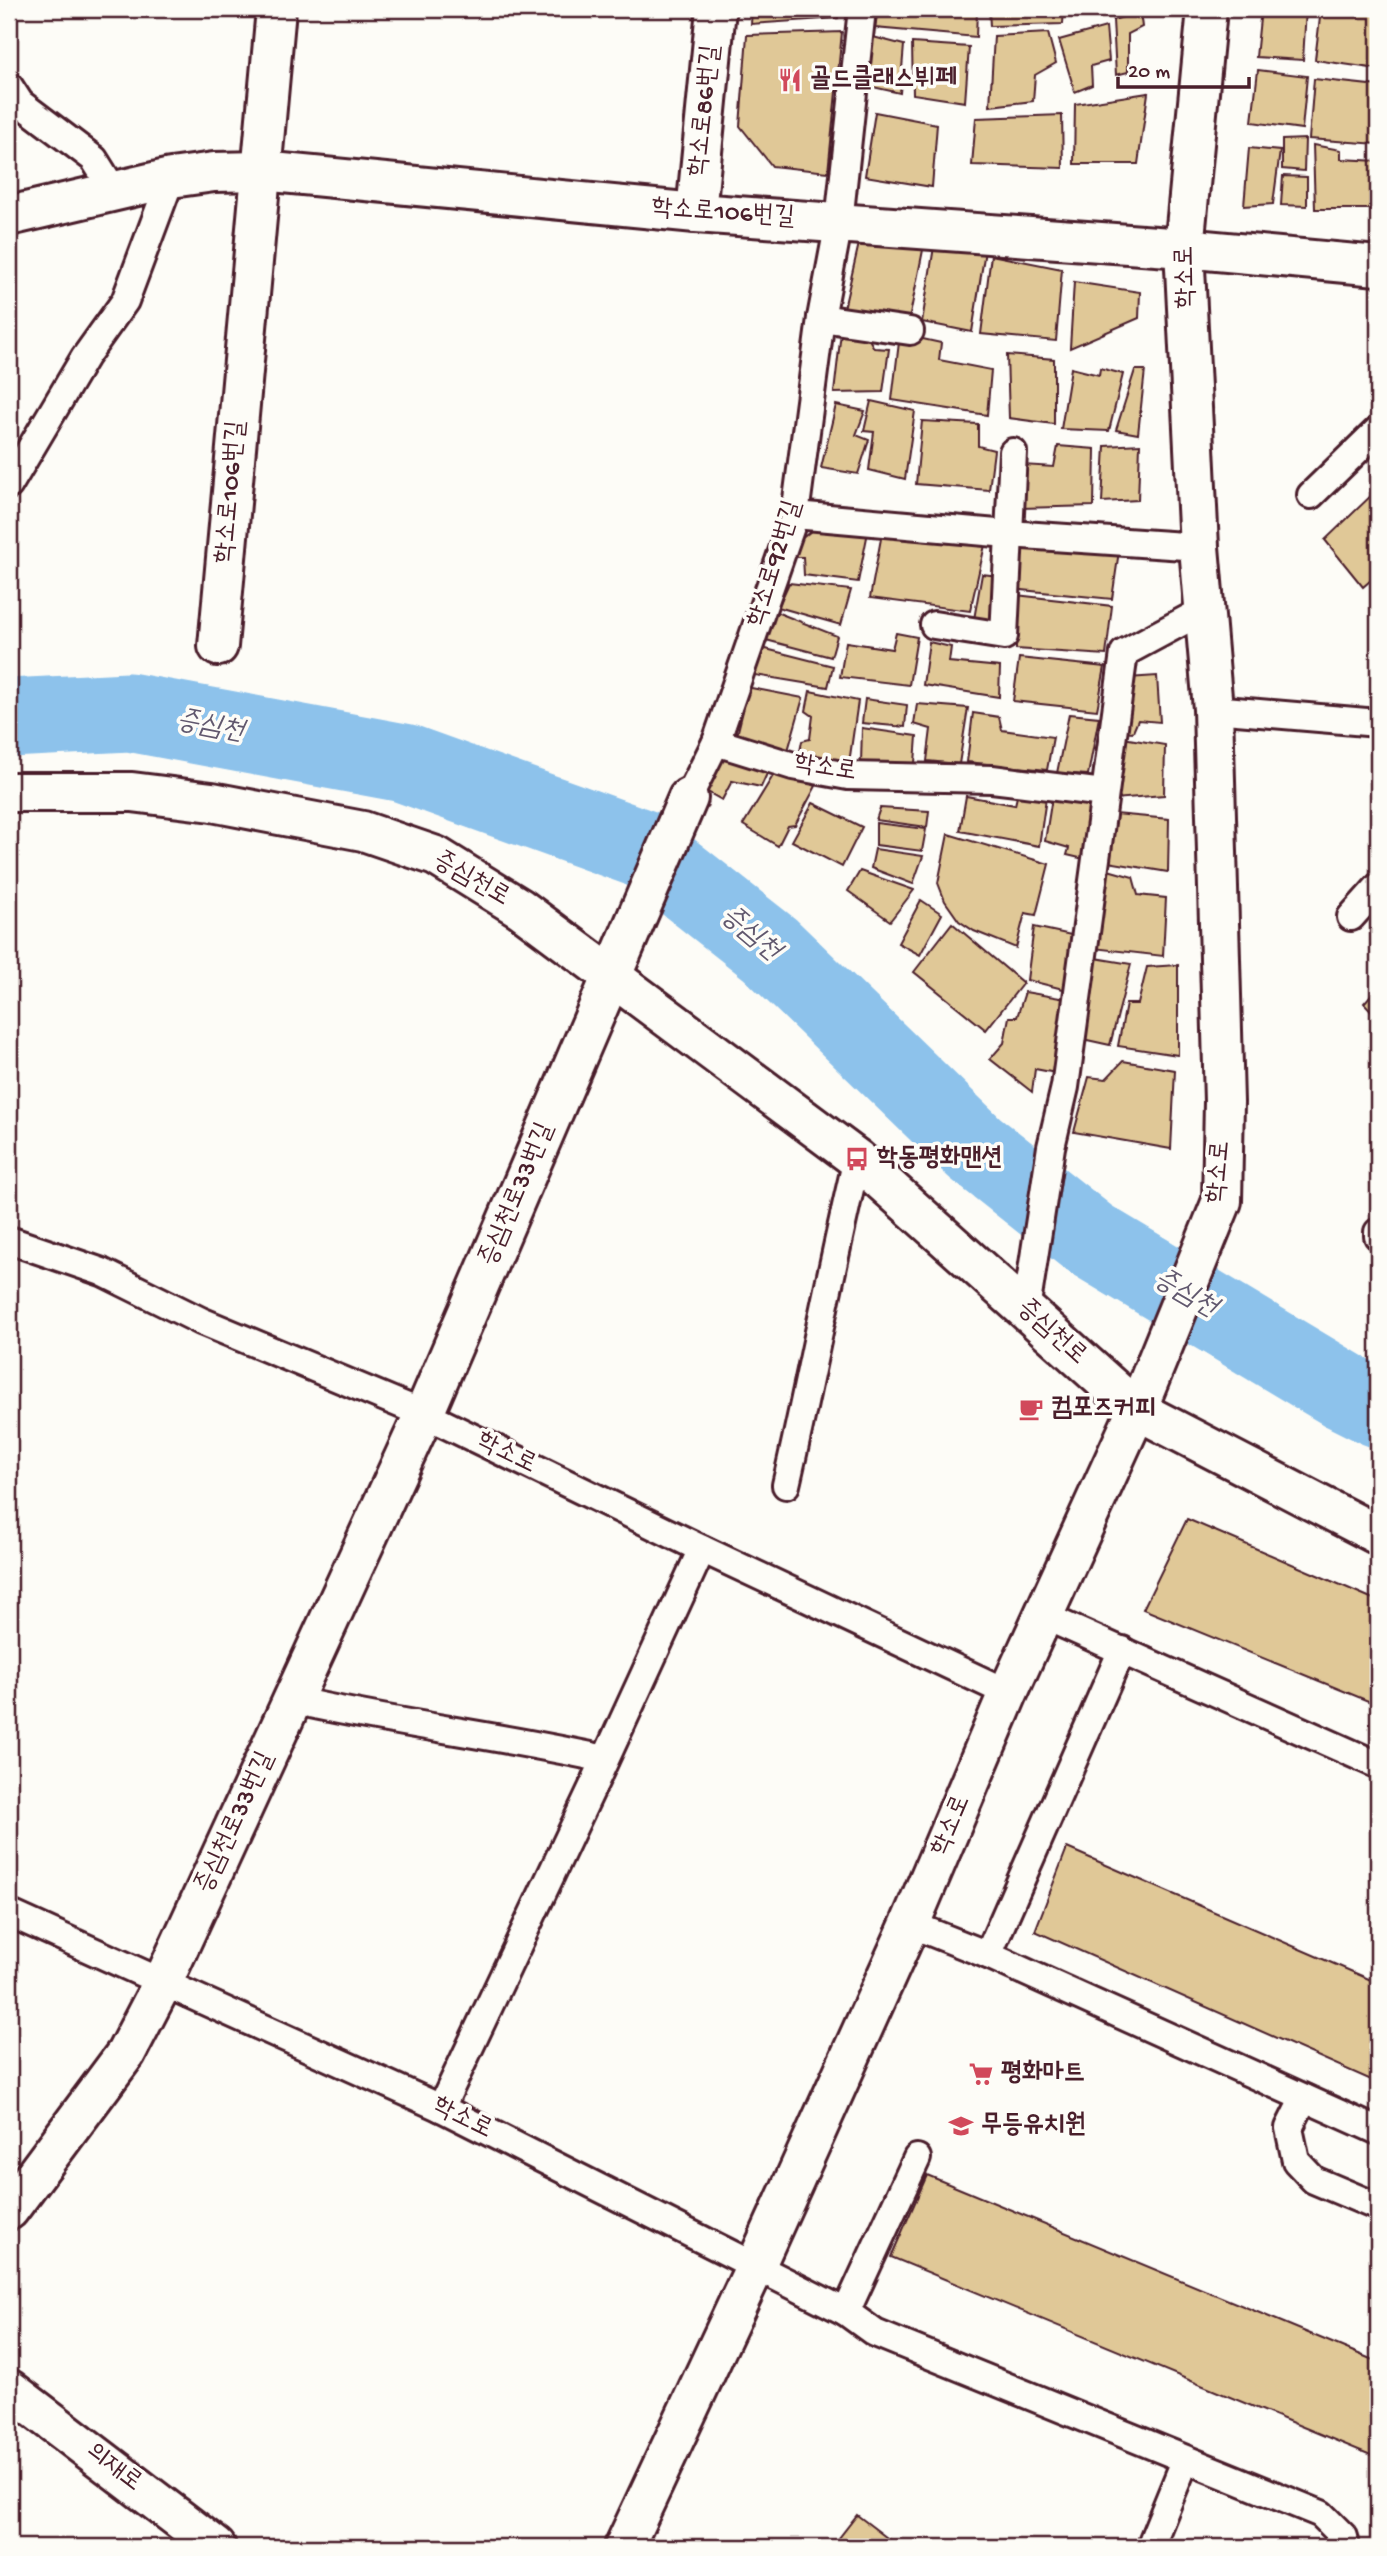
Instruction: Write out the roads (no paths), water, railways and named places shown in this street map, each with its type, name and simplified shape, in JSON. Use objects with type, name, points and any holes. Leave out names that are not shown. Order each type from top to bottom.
[{"type":"street","points":[[262,171],[276,9]]},
{"type":"street","name":"학소로86번길","points":[[696,213],[716,9]]},
{"type":"street","name":"학소로","points":[[624,2547],[756,2265],[910,1924],[1009,1693],[1137,1410],[1222,1201],[1224,1102],[1213,709],[1199,547],[1184,248],[1208,9]]},
{"type":"street","name":"학소로106번길","points":[[218,646],[262,171]]},
{"type":"street","name":"학소로106번길","points":[[9,216],[171,178],[214,172],[262,171],[696,213],[1184,248],[1378,266]]},
{"type":"street","name":"증심천로","points":[[9,792],[132,792],[212,802],[363,831],[436,856],[520,908],[857,1159],[1137,1410],[1378,1535]]},
{"type":"street","name":"증심천로33번길","points":[[9,2210],[126,2053],[162,1984],[424,1414],[688,798]]},
{"type":"street","name":"의재로","points":[[9,2389],[216,2547]]},
{"type":"lane","name":"학소로92번길","points":[[688,798],[716,742],[795,515],[821,318],[839,222],[862,9]]},
{"type":"lane","points":[[9,86],[20,103],[94,159],[114,191]]},
{"type":"lane","points":[[9,485],[85,356],[125,301],[171,178]]},
{"type":"lane","points":[[821,318],[910,331]]},
{"type":"lane","points":[[1311,495],[1378,430]]},
{"type":"lane","points":[[934,625],[1004,636],[1013,452]]},
{"type":"lane","points":[[795,515],[1199,547]]},
{"type":"lane","points":[[1026,1310],[1051,1146],[1065,1087],[1124,653],[1204,610]]},
{"type":"lane","points":[[1213,709],[1378,723]]},
{"type":"lane","name":"학소로","points":[[716,742],[793,766],[848,776],[992,779],[1104,793]]},
{"type":"lane","points":[[1351,917],[1378,887]]},
{"type":"lane","points":[[786,1485],[820,1335],[829,1277],[857,1159]]},
{"type":"lane","points":[[9,1240],[102,1272],[201,1321],[424,1414]]},
{"type":"lane","name":"학소로","points":[[424,1414],[702,1549],[1009,1693]]},
{"type":"lane","points":[[441,2109],[702,1549]]},
{"type":"lane","points":[[1044,1616],[1378,1765]]},
{"type":"lane","points":[[988,1955],[1122,1650]]},
{"type":"lane","points":[[292,1700],[349,1713],[536,1743],[606,1759]]},
{"type":"lane","name":"학소로","points":[[9,1913],[441,2109],[756,2265]]},
{"type":"lane","points":[[910,1924],[988,1955],[1378,2131]]},
{"type":"lane","points":[[1304,2098],[1289,2128],[1296,2161],[1314,2180],[1378,2207]]},
{"type":"lane","points":[[845,2312],[917,2158]]},
{"type":"lane","points":[[756,2265],[845,2312],[875,2333],[1321,2514],[1344,2537],[1346,2547]]},
{"type":"lane","points":[[1150,2547],[1185,2461]]},
{"type":"waterway","name":"증심천","points":[[9,718],[129,712],[404,763],[643,849],[770,949],[975,1148],[1090,1239],[1344,1391],[1378,1408]]},
{"type":"place","name":"골드클래스뷔페","points":[[790,80]]},
{"type":"place","name":"학동평화맨션","points":[[857,1159]]},
{"type":"place","name":"컴포즈커피","points":[[1031,1409]]},
{"type":"place","name":"평화마트","points":[[981,2074]]},
{"type":"place","name":"무등유치원","points":[[961,2126]]}]
